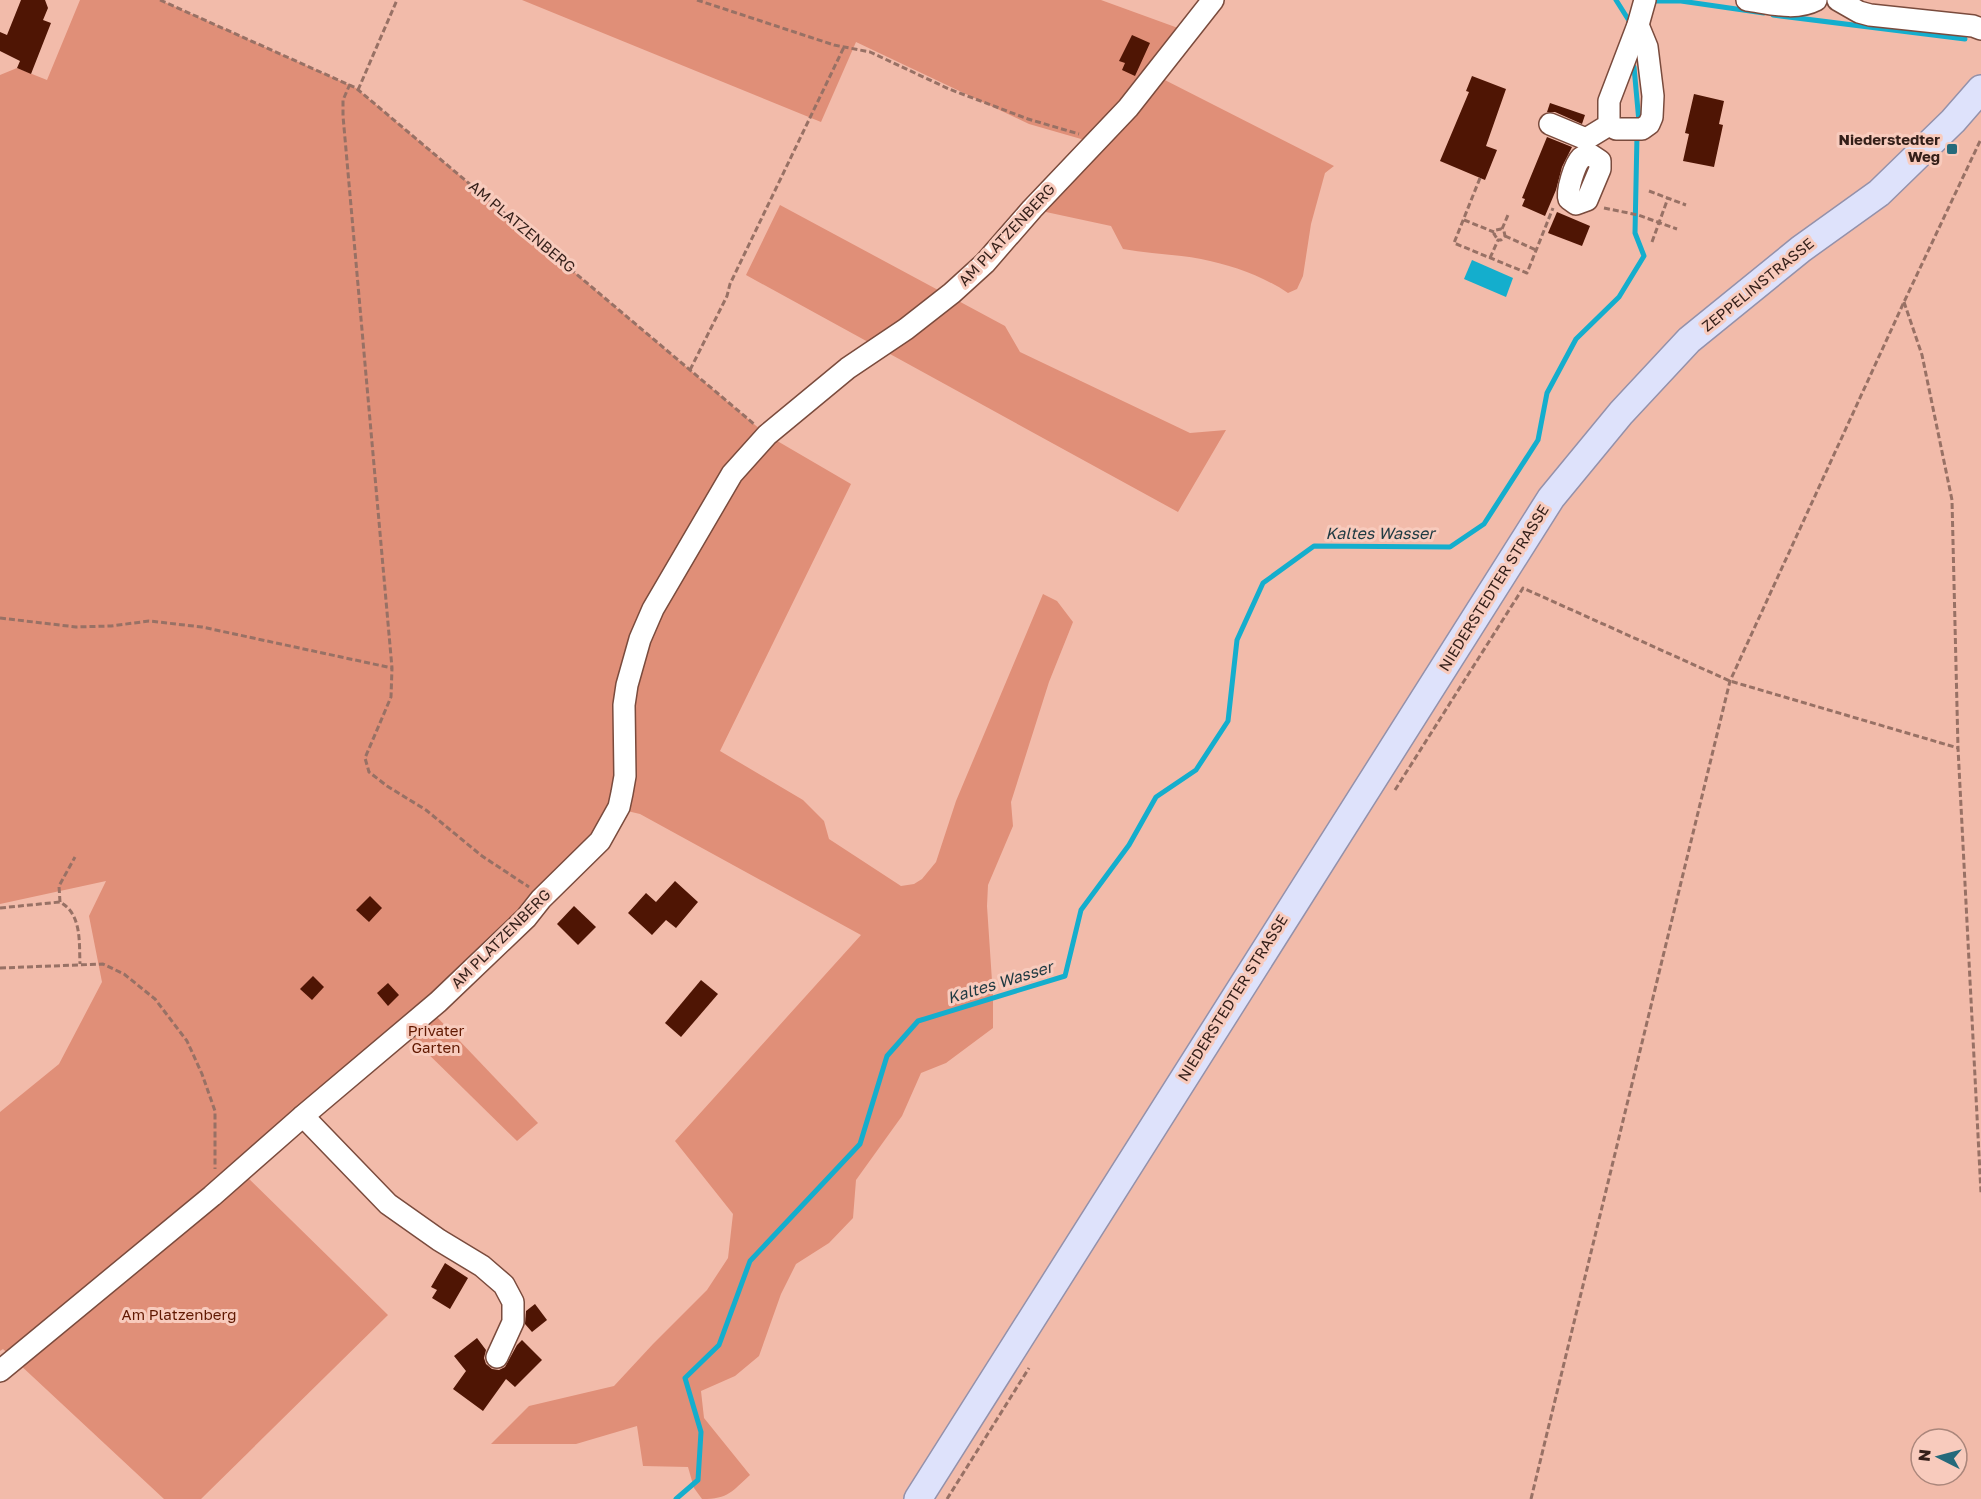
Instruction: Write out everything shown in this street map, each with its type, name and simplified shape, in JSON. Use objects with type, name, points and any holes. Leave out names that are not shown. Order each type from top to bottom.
[{"type":"main road","name":"ZEPPELINSTRASSE","points":[[1551,498],[1621,413],[1689,340],[1801,249],[1879,193],[1953,121],[1981,88]]},
{"type":"main road","name":"NIEDERSTEDTER STRASSE","points":[[918,1499],[1551,498]]},
{"type":"street","name":"AM PLATZENBERG","points":[[0,1371],[212,1196],[438,1002],[526,918],[541,899],[600,841],[611,825],[622,793],[625,776],[624,705],[640,639],[653,609],[732,474],[767,435],[848,368],[906,329],[952,293],[985,263],[1032,209],[1128,108],[1214,0]]},
{"type":"street","points":[[1586,147],[1609,124],[1609,101],[1645,0]]},
{"type":"street","points":[[1747,0],[1787,5],[1810,3],[1816,0]]},
{"type":"street","points":[[1838,0],[1859,12],[1870,15],[1973,26],[1981,29]]},
{"type":"street","points":[[1609,124],[1616,129],[1642,129],[1649,124],[1652,117],[1653,96],[1647,47],[1638,25]]},
{"type":"street","points":[[1551,124],[1586,147],[1601,166],[1589,198],[1585,202],[1578,204],[1572,202],[1568,197]]},
{"type":"street","points":[[303,1116],[388,1204],[439,1240],[482,1266],[504,1285],[513,1302],[513,1322],[497,1357]]},
{"type":"path","name":"AM PLATZENBERG","points":[[160,0],[350,84],[767,435]]},
{"type":"path","points":[[358,90],[398,0]]},
{"type":"path","points":[[697,0],[843,47],[870,52],[949,89],[1028,119],[1098,140]]},
{"type":"path","points":[[690,370],[843,47]]},
{"type":"path","points":[[350,84],[343,100],[343,116],[392,668],[391,697],[365,758],[369,772],[426,810],[482,856],[514,876],[541,899]]},
{"type":"path","points":[[1532,1499],[1730,681],[1981,139]]},
{"type":"path","points":[[1480,178],[1454,243],[1527,273],[1555,203],[1568,197]]},
{"type":"path","points":[[1649,191],[1686,205]]},
{"type":"path","points":[[1652,242],[1668,198]]},
{"type":"path","points":[[1628,213],[1677,229]]},
{"type":"path","points":[[1502,229],[1508,215]]},
{"type":"path","points":[[1464,220],[1494,232]]},
{"type":"path","points":[[1502,229],[1505,236],[1536,250]]},
{"type":"path","points":[[1494,232],[1502,229]]},
{"type":"path","points":[[1494,232],[1498,240]]},
{"type":"path","points":[[1490,258],[1498,240],[1505,236]]},
{"type":"path","points":[[1904,302],[1922,355],[1952,500],[1958,748],[1981,1193]]},
{"type":"path","points":[[1523,588],[1730,681],[1958,748]]},
{"type":"path","points":[[0,618],[76,627],[149,621],[202,627],[392,668]]},
{"type":"path","points":[[60,902],[58,886],[75,857]]},
{"type":"path","points":[[0,908],[60,902],[68,906],[75,916],[80,965]]},
{"type":"path","points":[[0,968],[103,964],[124,975],[155,999],[187,1041],[215,1111],[216,1154],[212,1196]]},
{"type":"green space","name":"Am Platzenberg","points":[[80,0],[160,0],[356,88],[767,435],[851,484],[720,751],[803,800],[824,821],[829,839],[901,886],[914,884],[922,879],[936,862],[956,801],[1043,594],[1057,601],[1073,622],[1049,682],[1011,802],[1013,826],[988,885],[993,1028],[946,1063],[921,1073],[902,1116],[856,1180],[853,1218],[829,1243],[796,1264],[781,1294],[759,1356],[735,1376],[701,1391],[704,1418],[750,1475],[724,1496],[702,1499],[694,1488],[688,1467],[643,1466],[637,1426],[576,1444],[491,1444],[529,1406],[614,1386],[707,1290],[728,1258],[733,1214],[675,1141],[861,935],[640,814],[623,810],[614,812],[507,930],[238,1168],[388,1315],[201,1499],[164,1499],[3,1349],[0,1351],[0,1112],[59,1064],[102,982],[89,916],[106,881],[0,904],[0,75],[17,68],[47,80]]},
{"type":"green space","points":[[522,0],[1101,0],[1189,32],[1155,75],[1334,166],[1325,173],[1311,224],[1303,276],[1297,289],[1288,293],[1257,276],[1224,264],[1191,257],[1123,249],[1111,226],[1032,209],[1095,143],[1029,124],[856,42],[821,122]]},
{"type":"green space","points":[[780,205],[1005,326],[1020,352],[1190,433],[1226,430],[1178,512],[746,275]]},
{"type":"green space","name":"Privater Garten","points":[[436,1016],[538,1123],[517,1141],[413,1039]]},
{"type":"water","points":[[1472,260],[1513,278],[1506,297],[1464,279]]},
{"type":"building","points":[[21,0],[45,0],[48,8],[43,20],[51,23],[31,74],[17,68],[20,61],[0,51],[0,32],[7,35]]},
{"type":"building","points":[[1132,35],[1150,43],[1135,76],[1122,70],[1125,63],[1119,61]]},
{"type":"building","points":[[1472,76],[1506,89],[1486,146],[1497,150],[1485,180],[1440,161],[1469,92],[1466,91]]},
{"type":"building","points":[[1694,94],[1724,101],[1719,124],[1723,125],[1714,167],[1683,161],[1689,134],[1685,133]]},
{"type":"building","points":[[1550,103],[1585,115],[1582,124],[1555,112],[1547,112]]},
{"type":"building","points":[[1547,137],[1572,147],[1562,167],[1556,190],[1545,216],[1522,206],[1525,199],[1522,198]]},
{"type":"building","points":[[1557,212],[1590,226],[1582,246],[1548,233]]},
{"type":"building","points":[[675,881],[698,902],[676,928],[666,920],[652,935],[628,913],[646,893],[656,902]]},
{"type":"building","points":[[370,896],[382,908],[369,922],[356,910]]},
{"type":"building","points":[[574,906],[596,927],[578,945],[557,924]]},
{"type":"building","points":[[313,976],[324,987],[312,1000],[300,989]]},
{"type":"building","points":[[701,980],[718,994],[681,1037],[665,1023]]},
{"type":"building","points":[[388,983],[399,995],[388,1006],[377,993]]},
{"type":"building","points":[[445,1263],[468,1278],[450,1309],[432,1298],[437,1290],[431,1287]]},
{"type":"building","points":[[535,1304],[547,1320],[532,1332],[525,1324],[526,1311]]},
{"type":"building","points":[[477,1338],[486,1350],[484,1358],[486,1364],[492,1369],[499,1370],[505,1367],[522,1340],[542,1360],[515,1387],[506,1379],[483,1411],[453,1389],[466,1371],[454,1356]]},
{"type":"waterway","name":"Kaltes Wasser","points":[[1616,0],[1628,19]]},
{"type":"waterway","points":[[1656,1],[1681,1],[1764,13]]},
{"type":"waterway","points":[[1773,15],[1965,39]]},
{"type":"waterway","name":"Kaltes Wasser","points":[[1634,67],[1639,122]]},
{"type":"waterway","name":"Kaltes Wasser","points":[[676,1499],[698,1480],[701,1432],[685,1378],[719,1345],[750,1261],[860,1144],[887,1056],[918,1021],[1065,976],[1081,910],[1129,845],[1156,797],[1196,770],[1228,721],[1237,640],[1263,583],[1314,546],[1450,547],[1484,524],[1538,440],[1547,393],[1576,339],[1619,297],[1644,256],[1635,233],[1637,135]]},
{"type":"place","name":"Niederstedter Weg","points":[[1952,149]]}]
